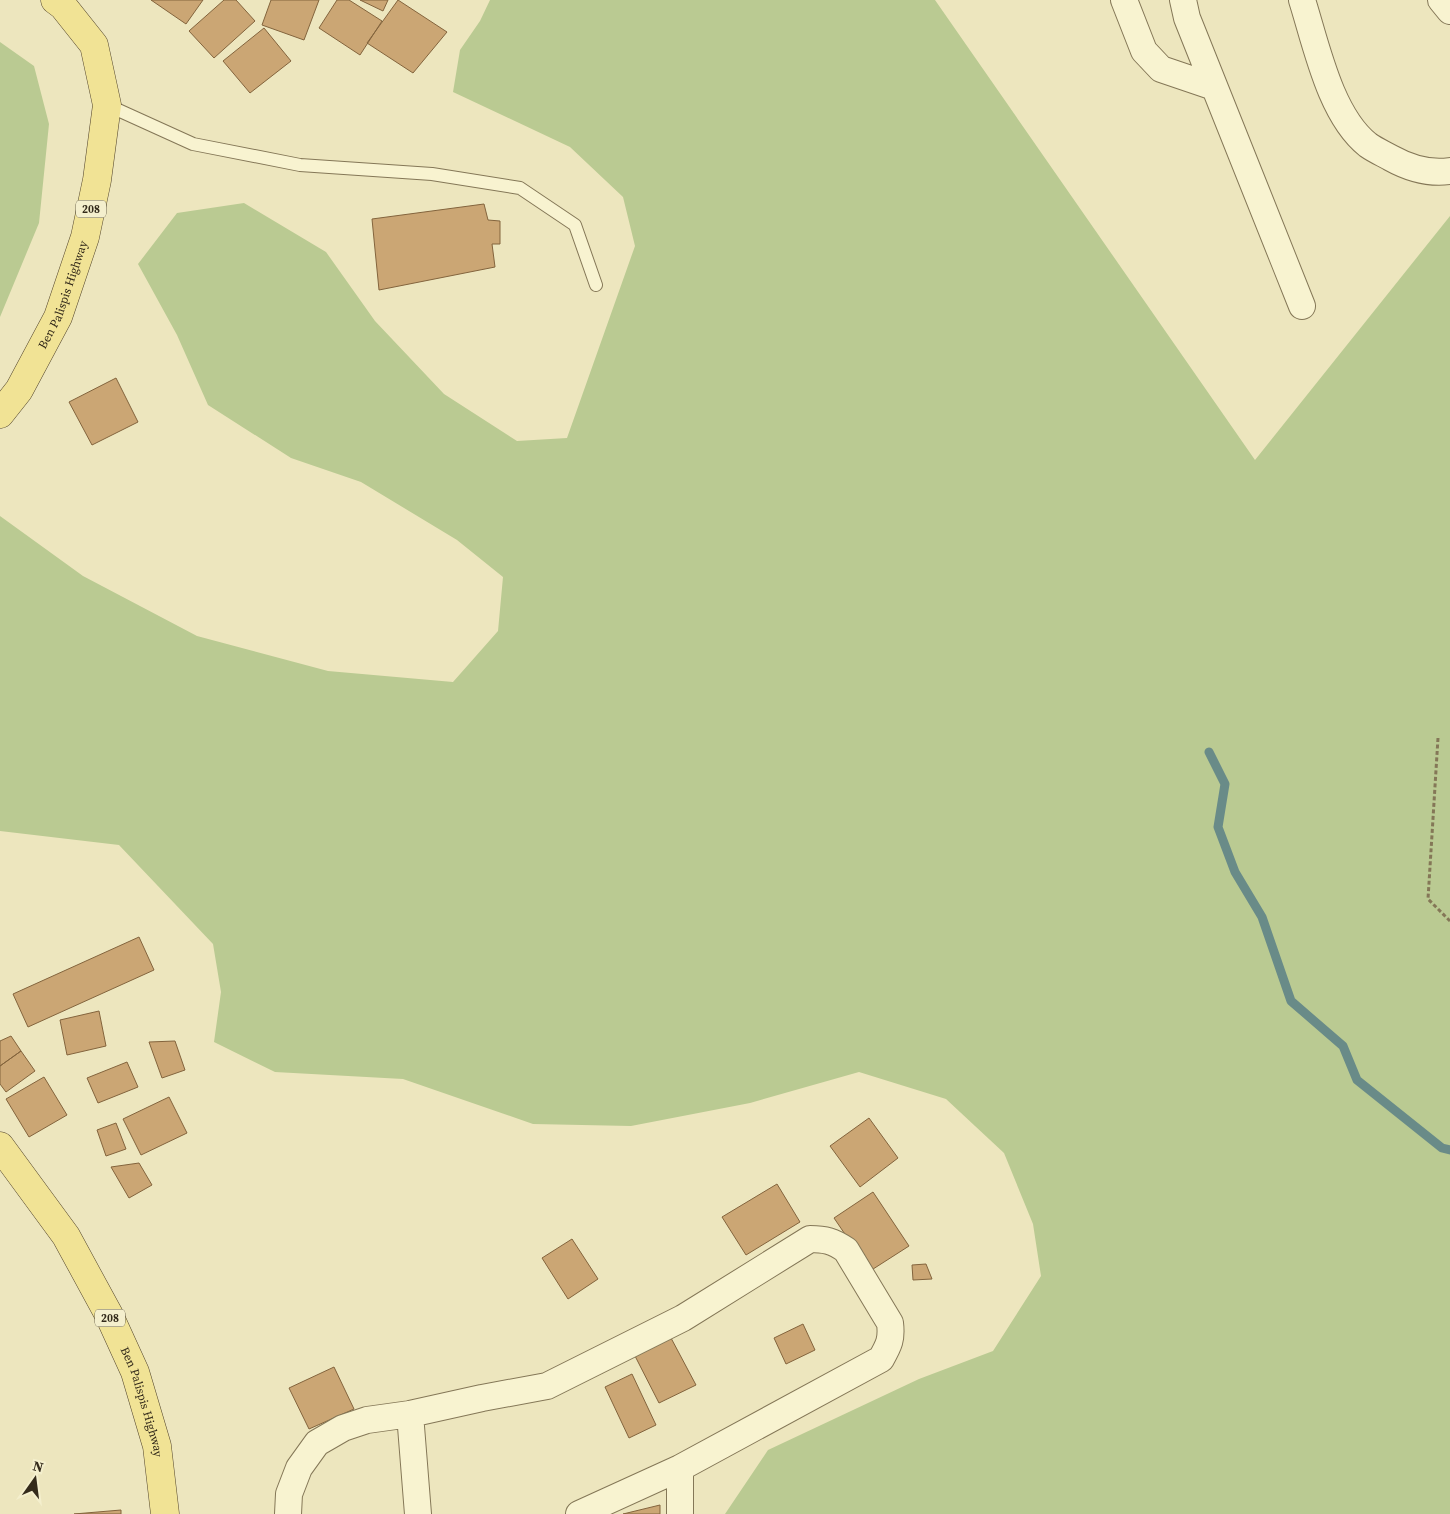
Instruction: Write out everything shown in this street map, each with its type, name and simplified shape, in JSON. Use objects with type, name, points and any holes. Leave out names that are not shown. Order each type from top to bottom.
[{"type":"main road","name":"Ben Palispis Highway","points":[[0,414],[19,390],[58,317],[86,236],[97,180],[107,105],[94,45],[64,6],[55,0]]},
{"type":"main road","name":"Ben Palispis Highway","points":[[0,1146],[66,1236],[109,1315],[135,1372],[158,1446],[165,1514]]},
{"type":"street","points":[[1124,0],[1144,52],[1161,69],[1214,87]]},
{"type":"street","points":[[1183,0],[1187,18],[1302,306]]},
{"type":"street","points":[[1302,0],[1333,97],[1347,122],[1368,145],[1404,165],[1425,171],[1450,171]]},
{"type":"street","points":[[1441,0],[1450,10]]},
{"type":"street","points":[[288,1514],[289,1494],[299,1468],[317,1443],[343,1428],[367,1420],[410,1414],[547,1386],[683,1318],[810,1239],[824,1239],[834,1242],[846,1250],[890,1323],[892,1335],[888,1347],[880,1359],[680,1468],[579,1514]]},
{"type":"street","points":[[410,1414],[418,1514]]},
{"type":"street","points":[[680,1468],[680,1514]]},
{"type":"lane","points":[[107,105],[193,144],[300,165],[432,174],[520,188],[574,225],[596,285]]},
{"type":"path","points":[[1438,738],[1428,899],[1450,921]]},
{"type":"green space","points":[[490,0],[935,0],[1255,460],[1450,216],[1450,1514],[725,1514],[768,1450],[919,1379],[993,1351],[1041,1276],[1033,1224],[1004,1153],[946,1099],[859,1072],[750,1103],[631,1126],[533,1124],[403,1079],[275,1072],[214,1042],[221,992],[213,944],[119,845],[0,831],[0,516],[83,576],[197,636],[328,671],[453,682],[498,631],[503,577],[457,540],[361,482],[291,458],[208,405],[177,335],[138,264],[177,213],[244,203],[326,252],[375,321],[444,394],[517,441],[567,438],[635,246],[623,197],[570,147],[453,92],[460,50],[480,21]]},
{"type":"green space","points":[[0,42],[34,66],[49,124],[39,223],[0,317]]},
{"type":"building","points":[[151,0],[203,0],[186,24]]},
{"type":"building","points":[[224,0],[236,0],[255,21],[214,58],[189,31]]},
{"type":"building","points":[[271,0],[319,0],[304,40],[262,25]]},
{"type":"building","points":[[337,0],[349,0],[382,21],[360,55],[319,28]]},
{"type":"building","points":[[360,0],[388,0],[383,11]]},
{"type":"building","points":[[398,0],[447,32],[413,73],[367,43]]},
{"type":"building","points":[[264,28],[291,61],[250,93],[223,61]]},
{"type":"building","points":[[484,204],[488,220],[500,221],[500,244],[492,244],[495,267],[379,290],[372,219]]},
{"type":"building","points":[[116,378],[138,422],[92,445],[69,402]]},
{"type":"building","points":[[139,937],[154,970],[28,1027],[13,994]]},
{"type":"building","points":[[99,1011],[106,1046],[67,1055],[60,1020]]},
{"type":"building","points":[[11,1036],[21,1051],[0,1066],[0,1041]]},
{"type":"building","points":[[175,1041],[185,1070],[162,1078],[149,1042]]},
{"type":"building","points":[[21,1051],[35,1071],[6,1092],[0,1084],[0,1066]]},
{"type":"building","points":[[127,1062],[138,1087],[98,1103],[87,1078]]},
{"type":"building","points":[[44,1077],[67,1115],[29,1137],[6,1099]]},
{"type":"building","points":[[169,1097],[187,1133],[141,1155],[123,1119]]},
{"type":"building","points":[[869,1118],[898,1158],[860,1187],[830,1146]]},
{"type":"building","points":[[116,1123],[126,1149],[106,1156],[97,1130]]},
{"type":"building","points":[[139,1163],[152,1185],[129,1198],[111,1167]]},
{"type":"building","points":[[777,1184],[800,1222],[746,1255],[722,1217]]},
{"type":"building","points":[[873,1192],[909,1246],[870,1271],[834,1218]]},
{"type":"building","points":[[572,1239],[598,1279],[568,1299],[542,1258]]},
{"type":"building","points":[[926,1264],[932,1279],[913,1280],[912,1265]]},
{"type":"building","points":[[803,1324],[815,1350],[786,1364],[774,1338]]},
{"type":"building","points":[[671,1338],[696,1385],[659,1403],[635,1356]]},
{"type":"building","points":[[334,1367],[354,1409],[309,1429],[289,1388]]},
{"type":"building","points":[[632,1374],[656,1425],[629,1438],[605,1387]]},
{"type":"building","points":[[660,1505],[660,1514],[623,1514]]},
{"type":"building","points":[[121,1510],[121,1514],[74,1514]]},
{"type":"waterway","points":[[1209,752],[1225,784],[1218,827],[1235,872],[1262,917],[1291,1001],[1343,1046],[1357,1080],[1442,1148],[1450,1150]]}]
